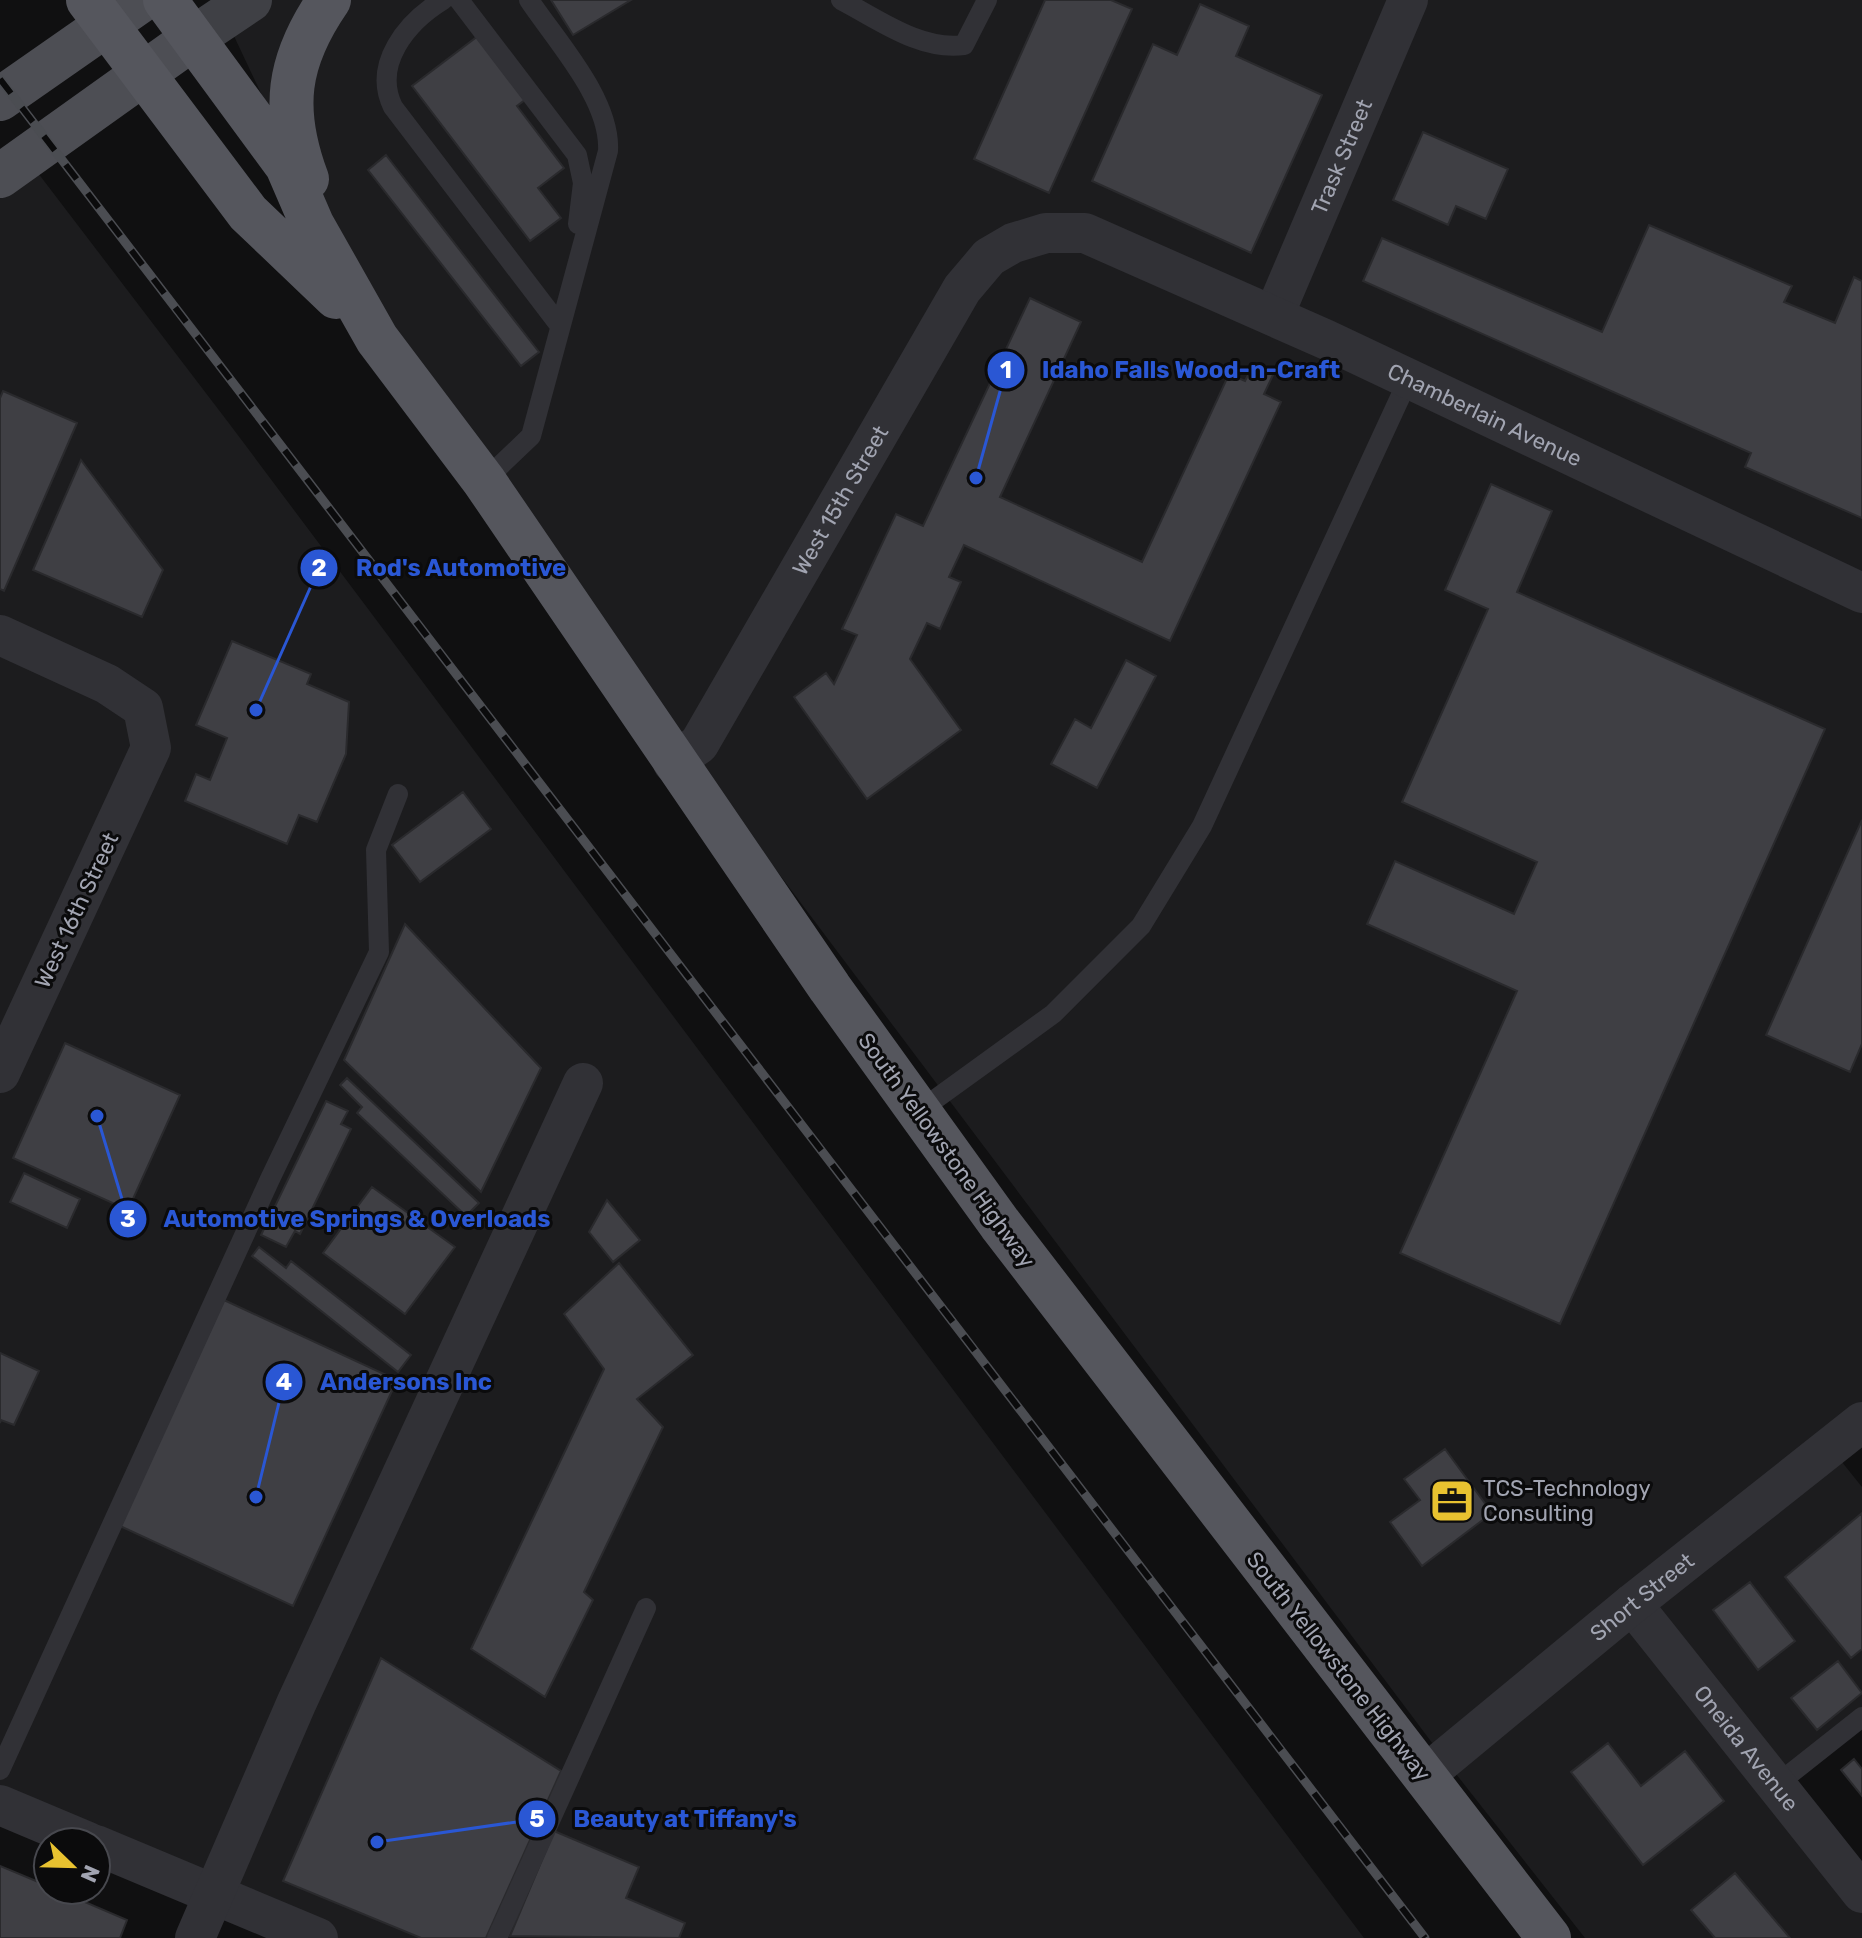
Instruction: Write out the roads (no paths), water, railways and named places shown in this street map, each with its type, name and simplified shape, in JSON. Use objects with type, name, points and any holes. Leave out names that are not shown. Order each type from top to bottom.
[{"type":"highway","name":"South Yellowstone Highway","points":[[165,0],[287,166],[312,224],[377,339],[484,481],[673,763],[919,1111],[1000,1224],[1549,1938]]},
{"type":"highway","points":[[329,0],[312,24],[294,65],[292,114],[302,166],[333,252],[377,339]]},
{"type":"highway","name":"South Yellowstone Highway","points":[[97,12],[248,213],[377,339]]},
{"type":"main road","points":[[0,99],[97,12],[142,0]]},
{"type":"main road","points":[[0,176],[250,0]]},
{"type":"street","name":"Trask Street","points":[[1274,315],[1408,0]]},
{"type":"street","name":"Chamberlain Avenue","points":[[1013,243],[1046,233],[1085,233],[1274,315],[1862,593]]},
{"type":"street","name":"West 15th Street","points":[[673,763],[699,744],[962,289],[989,257],[1013,243]]},
{"type":"street","name":"West 16th Street","points":[[0,635],[107,684],[143,708],[151,748],[0,1073]]},
{"type":"street","points":[[195,1938],[296,1704],[583,1083]]},
{"type":"street","name":"Short Street","points":[[1424,1776],[1632,1604],[1862,1422]]},
{"type":"street","name":"Oneida Avenue","points":[[1632,1604],[1862,1893]]},
{"type":"street","points":[[0,1805],[50,1826]]},
{"type":"street","points":[[112,1852],[318,1938]]},
{"type":"lane","points":[[443,0],[405,30],[386,73],[386,93],[393,107],[560,326]]},
{"type":"lane","points":[[459,0],[577,155],[583,183],[576,268]]},
{"type":"lane","points":[[484,481],[531,436],[608,151],[609,129],[601,108],[529,0]]},
{"type":"lane","points":[[841,0],[919,40],[945,47],[964,45],[987,0]]},
{"type":"lane","points":[[919,1111],[1053,1014],[1141,926],[1202,826],[1409,378]]},
{"type":"lane","points":[[0,1770],[270,1179],[379,952],[376,850],[398,794]]},
{"type":"lane","points":[[497,1938],[646,1608]]},
{"type":"lane","points":[[1776,1785],[1862,1717]]},
{"type":"railway","points":[[0,79],[1425,1938]]},
{"type":"place","name":"Idaho Falls Wood-n-Craft","points":[[976,478]]},
{"type":"place","name":"Rod's Automotive","points":[[256,710]]},
{"type":"place","name":"Automotive Springs & Overloads","points":[[97,1116]]},
{"type":"place","name":"Andersons Inc","points":[[256,1497]]},
{"type":"place","name":"TCS-Technology Consulting","points":[[1452,1501]]},
{"type":"place","name":"Beauty at Tiffany's","points":[[377,1842]]}]
